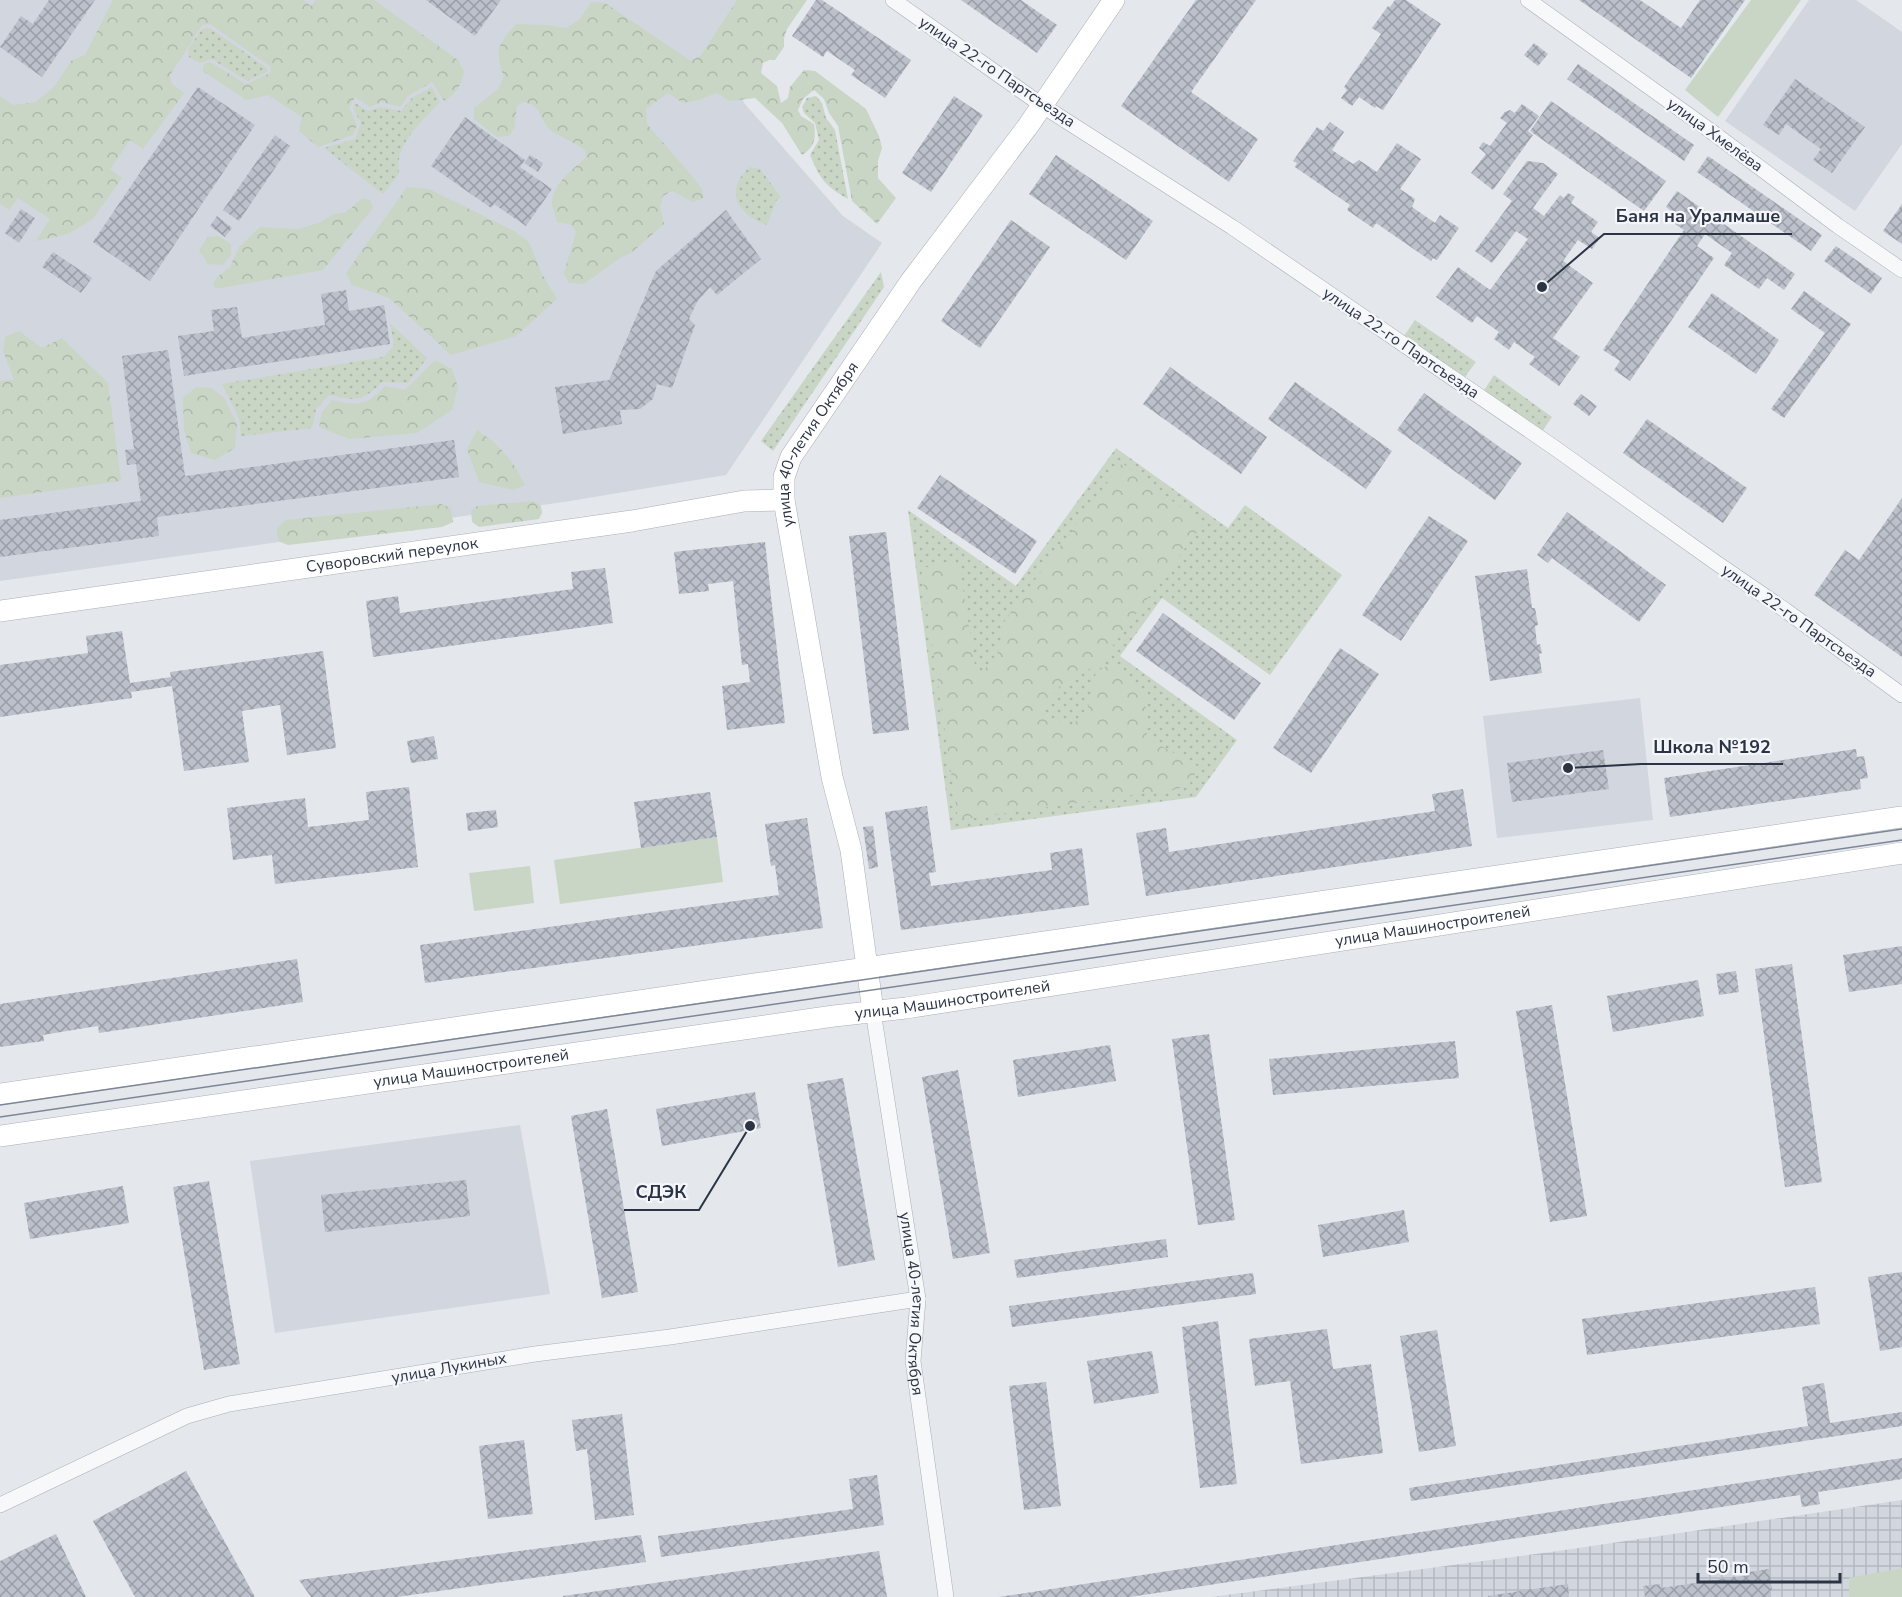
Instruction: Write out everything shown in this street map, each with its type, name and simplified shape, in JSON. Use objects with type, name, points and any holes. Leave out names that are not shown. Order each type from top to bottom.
[{"type":"main road","name":"улица 40-летия Октября","points":[[873,1011],[851,850],[832,777],[784,500],[784,477],[791,457],[904,291],[1042,106],[1114,0]]},
{"type":"main road","name":"Суворовский переулок","points":[[0,611],[632,521],[744,501],[784,500]]},
{"type":"main road","points":[[0,1094],[1902,817]]},
{"type":"main road","name":"улица Машиностроителей","points":[[0,1136],[873,1011],[1902,853]]},
{"type":"street","name":"улица 22-го Партсъезда","points":[[892,0],[1042,106],[1232,227],[1542,439],[1902,695]]},
{"type":"street","name":"улица Хмелёва","points":[[1528,0],[1902,270]]},
{"type":"street","name":"улица 40-летия Октября","points":[[873,1011],[918,1299],[913,1362],[946,1597]]},
{"type":"street","name":"улица Лукиных","points":[[0,1505],[187,1416],[229,1404],[536,1354],[692,1334],[918,1299]]},
{"type":"shaded area","points":[[0,0],[791,0],[736,82],[744,103],[843,216],[882,243],[726,475],[564,502],[0,581]]},
{"type":"shaded area","points":[[1809,0],[1856,0],[1902,32],[1902,144],[1855,211],[1725,121]]},
{"type":"shaded area","points":[[1640,698],[1653,820],[1497,838],[1483,716]]},
{"type":"shaded area","points":[[520,1125],[550,1294],[275,1333],[250,1161]]},
{"type":"shaded area","points":[[1902,1500],[1902,1597],[1211,1597],[1558,1551]]},
{"type":"green space","points":[[113,0],[303,0],[311,6],[316,0],[374,0],[458,60],[464,72],[457,89],[444,101],[432,82],[408,96],[400,107],[381,102],[370,107],[355,97],[349,107],[357,125],[353,135],[318,147],[299,131],[302,117],[268,95],[246,100],[203,71],[204,64],[210,62],[246,84],[270,73],[271,67],[210,24],[202,25],[170,75],[171,83],[184,93],[143,149],[130,140],[110,169],[122,178],[92,220],[68,234],[36,241],[50,219],[18,198],[9,210],[0,204],[0,96],[13,105],[35,102],[53,88],[72,60],[85,55]]},
{"type":"green space","points":[[737,0],[807,0],[787,29],[784,47],[775,60],[763,63],[761,73],[777,86],[781,103],[788,98],[790,87],[804,70],[815,71],[866,109],[882,148],[878,161],[878,178],[896,198],[877,224],[852,201],[838,126],[829,113],[824,99],[814,90],[803,99],[798,110],[801,116],[814,124],[815,129],[812,146],[802,155],[782,123],[755,98],[730,101],[716,93],[683,103],[668,93],[646,109],[647,124],[692,176],[702,189],[704,198],[693,202],[672,191],[663,196],[660,207],[664,224],[631,253],[620,258],[584,284],[569,283],[564,274],[576,231],[569,224],[557,222],[552,203],[560,183],[586,157],[585,150],[550,130],[537,109],[523,102],[517,106],[514,129],[509,136],[497,137],[474,119],[474,108],[498,89],[504,77],[499,54],[505,36],[516,24],[566,28],[579,20],[591,2],[605,3],[691,61],[701,55]]},
{"type":"green space","points":[[1751,0],[1801,0],[1718,117],[1685,90]]},
{"type":"green space","points":[[210,28],[267,68],[267,72],[247,81],[212,59],[200,63],[189,57],[188,49],[202,29]]},
{"type":"green space","points":[[432,87],[440,102],[410,135],[401,153],[399,174],[383,194],[324,148],[355,139],[361,123],[353,109],[355,103],[368,111],[380,107],[401,111],[412,98]]},
{"type":"green space","points":[[816,96],[822,103],[826,118],[835,130],[848,199],[824,181],[810,155],[819,140],[815,123],[804,113],[802,107],[807,98]]},
{"type":"green space","points":[[750,167],[760,169],[781,197],[776,201],[767,225],[748,215],[738,201],[737,185]]},
{"type":"green space","points":[[407,187],[429,189],[514,231],[529,242],[542,274],[557,299],[516,336],[451,355],[389,298],[352,285],[346,273]]},
{"type":"green space","points":[[362,198],[370,200],[373,208],[323,270],[215,289],[213,284],[216,278],[230,267],[239,247],[260,227],[298,229],[318,223],[334,214],[347,212]]},
{"type":"green space","points":[[218,236],[231,244],[231,255],[223,265],[208,264],[199,250],[208,237]]},
{"type":"green space","points":[[881,272],[884,287],[773,451],[761,441]]},
{"type":"green space","points":[[1415,320],[1476,362],[1464,378],[1404,336]]},
{"type":"green space","points":[[390,323],[427,358],[408,383],[382,382],[364,396],[352,399],[329,395],[316,409],[312,428],[241,436],[239,418],[222,384],[383,357],[394,346]]},
{"type":"green space","points":[[19,331],[42,348],[62,338],[108,383],[121,481],[0,498],[0,381],[14,380],[3,351],[5,337]]},
{"type":"green space","points":[[435,360],[452,369],[458,387],[452,410],[417,433],[349,439],[319,427],[322,412],[332,400],[361,403],[379,393],[385,386],[405,390]]},
{"type":"green space","points":[[1494,375],[1552,417],[1541,433],[1483,392]]},
{"type":"green space","points":[[196,387],[212,388],[224,398],[237,424],[235,448],[215,460],[191,453],[184,430],[183,398]]},
{"type":"green space","points":[[477,430],[505,454],[525,485],[513,490],[479,482],[467,449]]},
{"type":"green space","points":[[1116,448],[1228,528],[1245,505],[1342,575],[1270,675],[1162,598],[1120,656],[1237,740],[1196,797],[951,830],[908,510],[1016,586]]},
{"type":"green space","points":[[1122,463],[1203,524],[1100,663],[1060,686],[1040,711],[1070,728],[1088,707],[1096,672],[1114,662],[1145,696],[1147,738],[1199,767],[1188,787],[958,820],[921,568],[959,562],[977,679],[998,652],[1005,620]]},
{"type":"green space","points":[[534,501],[541,506],[542,513],[539,519],[479,527],[472,522],[471,511],[477,506]]},
{"type":"green space","points":[[441,504],[451,508],[453,522],[442,527],[288,545],[278,541],[277,528],[286,520]]},
{"type":"green space","points":[[717,837],[723,882],[560,904],[554,860]]},
{"type":"green space","points":[[530,866],[534,903],[474,911],[469,873]]},
{"type":"green space","points":[[1902,1568],[1902,1597],[1849,1597],[1849,1578]]},
{"type":"building","points":[[49,0],[95,0],[42,77],[0,47],[21,16],[33,24]]},
{"type":"building","points":[[426,0],[501,0],[475,36]]},
{"type":"building","points":[[816,0],[822,0],[911,60],[885,98],[851,75],[855,70],[827,51],[823,57],[792,36]]},
{"type":"building","points":[[961,0],[1021,0],[1057,25],[1037,53]]},
{"type":"building","points":[[1196,0],[1256,0],[1191,92],[1258,139],[1229,182],[1121,106]]},
{"type":"building","points":[[1395,0],[1406,0],[1441,24],[1383,110],[1376,106],[1375,108],[1359,97],[1352,106],[1341,98],[1347,90],[1344,87],[1381,34],[1372,28]]},
{"type":"building","points":[[1579,0],[1640,0],[1681,28],[1700,0],[1745,0],[1691,78]]},
{"type":"building","points":[[1534,43],[1548,54],[1538,66],[1524,55]]},
{"type":"building","points":[[1578,64],[1694,145],[1684,161],[1567,79]]},
{"type":"building","points":[[1795,79],[1865,127],[1832,173],[1813,160],[1821,149],[1786,124],[1779,135],[1763,125]]},
{"type":"building","points":[[198,87],[255,125],[150,281],[93,242]]},
{"type":"building","points":[[954,96],[983,115],[931,192],[902,173]]},
{"type":"building","points":[[1551,101],[1666,181],[1644,211],[1530,131]]},
{"type":"building","points":[[1522,104],[1539,116],[1528,131],[1533,135],[1493,190],[1471,173],[1486,154],[1479,148],[1483,142],[1490,146],[1507,123],[1500,118],[1505,112],[1510,110],[1515,113]]},
{"type":"building","points":[[465,117],[525,160],[520,167],[552,189],[526,226],[494,204],[491,208],[431,166]]},
{"type":"building","points":[[1330,122],[1344,132],[1332,150],[1353,164],[1359,160],[1377,172],[1397,143],[1421,159],[1400,189],[1415,199],[1412,207],[1435,223],[1440,215],[1459,228],[1437,260],[1433,258],[1431,261],[1376,223],[1373,228],[1347,210],[1350,205],[1295,167],[1297,163],[1293,161],[1317,127],[1323,131]]},
{"type":"building","points":[[275,135],[290,146],[239,221],[223,210]]},
{"type":"building","points":[[530,155],[543,163],[538,172],[524,163]]},
{"type":"building","points":[[1056,155],[1153,221],[1126,260],[1029,194]]},
{"type":"building","points":[[1708,156],[1822,235],[1811,251],[1697,172]]},
{"type":"building","points":[[1527,161],[1543,163],[1558,174],[1533,208],[1544,216],[1560,195],[1564,198],[1568,193],[1575,197],[1571,203],[1598,222],[1591,232],[1600,238],[1592,249],[1578,240],[1563,261],[1593,283],[1553,338],[1580,357],[1559,386],[1529,364],[1535,357],[1514,342],[1509,350],[1494,339],[1499,332],[1477,316],[1472,323],[1436,297],[1458,267],[1490,290],[1528,239],[1516,231],[1492,263],[1475,251],[1512,201],[1503,194]]},
{"type":"building","points":[[1677,191],[1795,274],[1784,290],[1767,278],[1759,289],[1724,265],[1732,253],[1705,234],[1697,246],[1714,258],[1630,381],[1614,370],[1620,361],[1603,350],[1684,230],[1674,223],[1679,216],[1666,207]]},
{"type":"building","points":[[1902,204],[1902,244],[1883,231]]},
{"type":"building","points":[[21,209],[35,218],[19,243],[5,233]]},
{"type":"building","points":[[726,210],[761,259],[717,295],[710,287],[697,302],[689,319],[695,325],[672,388],[657,384],[653,399],[640,409],[620,410],[622,424],[563,434],[555,387],[609,380],[656,271]]},
{"type":"building","points":[[217,216],[232,228],[225,237],[210,226]]},
{"type":"building","points":[[1011,220],[1050,247],[980,348],[941,321]]},
{"type":"building","points":[[1836,246],[1882,278],[1871,294],[1824,261]]},
{"type":"building","points":[[53,252],[92,278],[81,293],[42,267]]},
{"type":"building","points":[[346,290],[349,311],[384,305],[390,344],[184,376],[178,336],[214,331],[211,310],[237,307],[242,338],[325,325],[321,294]]},
{"type":"building","points":[[1804,291],[1851,324],[1784,418],[1771,409],[1825,333],[1791,309]]},
{"type":"building","points":[[1712,293],[1779,340],[1756,374],[1688,327]]},
{"type":"building","points":[[168,350],[185,476],[454,440],[459,477],[157,517],[159,536],[0,557],[0,520],[141,501],[136,464],[127,465],[125,450],[134,449],[122,356]]},
{"type":"building","points":[[1170,367],[1267,437],[1241,474],[1143,404]]},
{"type":"building","points":[[1295,382],[1392,451],[1366,489],[1268,419]]},
{"type":"building","points":[[1424,393],[1522,463],[1495,500],[1397,430]]},
{"type":"building","points":[[1581,394],[1597,406],[1589,416],[1573,404]]},
{"type":"building","points":[[1647,419],[1747,488],[1723,523],[1623,453]]},
{"type":"building","points":[[940,475],[1037,541],[1015,574],[917,508]]},
{"type":"building","points":[[1902,498],[1902,657],[1814,595],[1845,550],[1859,560]]},
{"type":"building","points":[[1567,512],[1666,585],[1639,622],[1552,558],[1548,563],[1537,555]]},
{"type":"building","points":[[1429,516],[1468,541],[1401,641],[1362,615]]},
{"type":"building","points":[[886,532],[909,730],[873,734],[849,536]]},
{"type":"building","points":[[765,542],[785,723],[727,730],[722,686],[750,682],[748,664],[742,665],[733,581],[708,584],[709,591],[679,594],[674,552]]},
{"type":"building","points":[[605,568],[613,623],[373,657],[366,601],[398,596],[400,613],[573,589],[571,572]]},
{"type":"building","points":[[1527,569],[1532,608],[1535,608],[1538,625],[1535,626],[1537,645],[1540,644],[1542,653],[1539,654],[1542,673],[1490,681],[1475,576]]},
{"type":"building","points":[[1163,613],[1261,683],[1234,720],[1136,651]]},
{"type":"building","points":[[122,631],[130,683],[171,677],[170,672],[323,651],[336,748],[287,755],[280,705],[242,711],[249,762],[184,771],[172,686],[131,692],[132,698],[0,717],[0,665],[88,653],[86,636]]},
{"type":"building","points":[[1340,648],[1379,674],[1311,773],[1273,748]]},
{"type":"building","points":[[434,736],[438,759],[411,763],[407,741]]},
{"type":"building","points":[[1856,749],[1857,757],[1864,756],[1868,778],[1860,779],[1861,789],[1670,817],[1664,778]]},
{"type":"building","points":[[1603,750],[1609,789],[1512,802],[1507,763]]},
{"type":"building","points":[[409,787],[418,867],[275,884],[272,855],[233,860],[227,808],[305,798],[308,827],[369,820],[366,792]]},
{"type":"building","points":[[1463,789],[1472,846],[1146,896],[1136,833],[1166,828],[1169,852],[1435,811],[1432,794]]},
{"type":"building","points":[[710,792],[717,837],[641,848],[634,802]]},
{"type":"building","points":[[927,806],[936,872],[929,873],[931,886],[1052,870],[1050,853],[1082,848],[1089,905],[901,930],[885,812]]},
{"type":"building","points":[[496,810],[498,827],[468,831],[466,813]]},
{"type":"building","points":[[807,818],[823,928],[425,983],[420,945],[779,895],[775,865],[771,866],[765,824]]},
{"type":"building","points":[[873,826],[878,867],[869,869],[863,827]]},
{"type":"building","points":[[1902,946],[1902,984],[1849,992],[1843,955]]},
{"type":"building","points":[[297,959],[303,1002],[99,1033],[98,1026],[91,1027],[43,1035],[44,1041],[0,1047],[0,1004]]},
{"type":"building","points":[[1792,964],[1822,1182],[1785,1187],[1755,969]]},
{"type":"building","points":[[1736,971],[1739,992],[1719,995],[1716,974]]},
{"type":"building","points":[[1698,980],[1704,1016],[1613,1032],[1607,996]]},
{"type":"building","points":[[1552,1005],[1587,1216],[1550,1222],[1516,1011]]},
{"type":"building","points":[[1209,1034],[1235,1220],[1198,1225],[1172,1039]]},
{"type":"building","points":[[1455,1041],[1459,1078],[1273,1095],[1269,1059]]},
{"type":"building","points":[[1110,1045],[1116,1081],[1018,1097],[1013,1060]]},
{"type":"building","points":[[958,1070],[990,1253],[953,1259],[922,1077]]},
{"type":"building","points":[[843,1078],[875,1260],[838,1267],[807,1084]]},
{"type":"building","points":[[755,1092],[761,1128],[662,1146],[656,1109]]},
{"type":"building","points":[[607,1109],[638,1292],[602,1298],[571,1116]]},
{"type":"building","points":[[466,1180],[470,1216],[325,1232],[321,1195]]},
{"type":"building","points":[[209,1181],[240,1364],[204,1370],[173,1187]]},
{"type":"building","points":[[123,1186],[129,1223],[30,1239],[24,1203]]},
{"type":"building","points":[[1404,1210],[1409,1242],[1323,1257],[1318,1225]]},
{"type":"building","points":[[1166,1239],[1168,1257],[1017,1278],[1014,1260]]},
{"type":"building","points":[[1902,1272],[1902,1347],[1880,1351],[1868,1277]]},
{"type":"building","points":[[1253,1273],[1256,1294],[1012,1327],[1009,1306]]},
{"type":"building","points":[[1815,1287],[1820,1324],[1587,1355],[1582,1319]]},
{"type":"building","points":[[1218,1321],[1237,1484],[1200,1488],[1182,1327]]},
{"type":"building","points":[[1327,1329],[1333,1369],[1371,1364],[1383,1453],[1301,1464],[1290,1381],[1255,1386],[1249,1339]]},
{"type":"building","points":[[1437,1330],[1456,1446],[1419,1452],[1400,1336]]},
{"type":"building","points":[[1152,1351],[1159,1393],[1094,1404],[1087,1361]]},
{"type":"building","points":[[1046,1382],[1061,1506],[1024,1510],[1009,1386]]},
{"type":"building","points":[[1824,1383],[1830,1423],[1902,1412],[1902,1426],[1411,1501],[1409,1488],[1808,1426],[1802,1387]]},
{"type":"building","points":[[622,1414],[634,1515],[595,1520],[587,1449],[576,1451],[572,1420]]},
{"type":"building","points":[[524,1440],[533,1514],[488,1519],[479,1446]]},
{"type":"building","points":[[1902,1458],[1902,1479],[1818,1492],[1820,1504],[1802,1507],[1800,1495],[1130,1597],[999,1597]]},
{"type":"building","points":[[186,1471],[255,1597],[135,1597],[93,1521]]},
{"type":"building","points":[[877,1475],[884,1525],[661,1557],[658,1536],[853,1509],[849,1479]]},
{"type":"building","points":[[56,1534],[86,1597],[0,1597],[0,1561]]},
{"type":"building","points":[[641,1535],[646,1562],[397,1597],[311,1597],[299,1580]]},
{"type":"building","points":[[879,1551],[887,1597],[563,1597],[563,1596]]},
{"type":"building","points":[[1769,1569],[1772,1590],[1769,1591],[1770,1597],[1645,1597],[1643,1586],[1660,1584],[1661,1588],[1749,1575],[1749,1572]]},
{"type":"building","points":[[1568,1584],[1569,1597],[1488,1597],[1488,1596]]},
{"type":"tram line","points":[[0,1105],[1902,829]]},
{"type":"tram line","points":[[0,1117],[1902,840]]},
{"type":"place","name":"Баня на Уралмаше","points":[[1542,287]]},
{"type":"place","name":"Школа №192","points":[[1568,768]]},
{"type":"place","name":"СДЭК","points":[[750,1126]]}]
